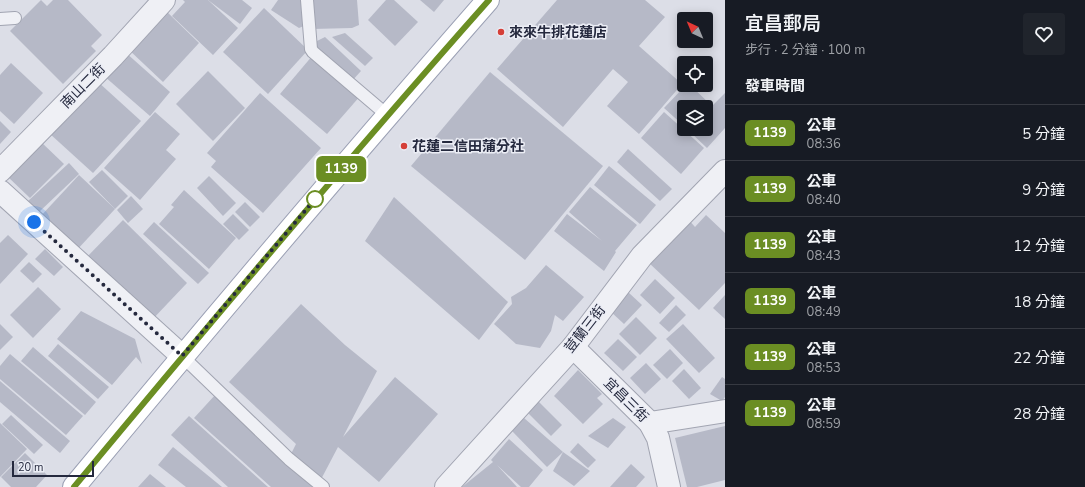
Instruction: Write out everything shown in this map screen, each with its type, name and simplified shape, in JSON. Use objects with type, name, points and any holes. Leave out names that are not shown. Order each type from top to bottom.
[{"type":"main road","points":[[74,487],[182,356],[387,115],[488,0]]},
{"type":"street","name":"南山二街","points":[[0,171],[113,56],[164,0]]},
{"type":"street","name":"荳蘭三街","points":[[446,487],[573,347],[642,256],[725,171]]},
{"type":"street","points":[[0,191],[182,356]]},
{"type":"street","name":"宜昌三街","points":[[573,347],[650,423],[658,438],[669,487]]},
{"type":"street","points":[[650,423],[725,411]]},
{"type":"lane","points":[[308,0],[311,49],[313,52],[387,115]]},
{"type":"lane","points":[[0,20],[15,18]]},
{"type":"lane","points":[[182,356],[289,459],[323,487]]},
{"type":"building","points":[[41,0],[47,6],[53,0],[68,0],[102,35],[91,46],[96,51],[63,84],[10,31]]},
{"type":"building","points":[[183,0],[208,0],[238,28],[213,55],[172,16],[185,2]]},
{"type":"building","points":[[208,0],[242,0],[252,8],[240,24]]},
{"type":"building","points":[[278,0],[304,0],[306,25],[299,28],[271,10]]},
{"type":"building","points":[[312,0],[357,0],[359,25],[352,28],[312,29]]},
{"type":"building","points":[[386,0],[394,0],[418,22],[395,46],[368,20]]},
{"type":"building","points":[[420,0],[444,0],[434,12]]},
{"type":"building","points":[[557,0],[645,0],[665,17],[639,46],[677,80],[677,90],[639,134],[607,106],[628,82],[613,69],[563,127],[497,69]]},
{"type":"building","points":[[264,8],[308,50],[268,94],[223,52]]},
{"type":"building","points":[[164,9],[199,43],[163,82],[127,48]]},
{"type":"building","points":[[345,33],[373,58],[365,66],[332,37]]},
{"type":"building","points":[[325,37],[361,71],[351,82],[311,44]]},
{"type":"building","points":[[125,52],[170,92],[150,116],[104,76]]},
{"type":"building","points":[[313,55],[361,95],[327,134],[280,94]]},
{"type":"building","points":[[11,63],[43,93],[14,124],[0,111],[0,75]]},
{"type":"building","points":[[208,71],[245,108],[213,141],[176,104]]},
{"type":"building","points":[[490,72],[603,166],[525,260],[411,166]]},
{"type":"building","points":[[97,81],[141,121],[93,173],[49,133]]},
{"type":"building","points":[[679,92],[697,92],[706,100],[677,100],[677,120],[664,108]]},
{"type":"building","points":[[260,93],[321,148],[263,213],[211,167],[216,161],[207,153]]},
{"type":"building","points":[[725,93],[725,128],[707,148],[694,136],[713,136],[713,105]]},
{"type":"building","points":[[155,112],[180,134],[166,150],[176,159],[140,200],[104,168]]},
{"type":"building","points":[[664,112],[677,124],[677,136],[691,136],[704,148],[681,174],[641,138]]},
{"type":"building","points":[[0,121],[11,132],[0,144]]},
{"type":"building","points":[[40,141],[64,164],[30,198],[7,176]]},
{"type":"building","points":[[628,149],[672,189],[660,201],[617,162]]},
{"type":"building","points":[[69,163],[79,174],[38,213],[27,202]]},
{"type":"building","points":[[609,166],[656,205],[640,224],[594,185]]},
{"type":"building","points":[[102,170],[128,196],[115,209],[89,182]]},
{"type":"building","points":[[79,175],[115,209],[75,252],[39,218]]},
{"type":"building","points":[[209,176],[236,203],[223,216],[197,188]]},
{"type":"building","points":[[590,187],[637,225],[615,251],[616,252],[604,271],[554,231],[567,214],[602,241],[569,212]]},
{"type":"building","points":[[184,190],[236,238],[209,269],[159,224],[174,207],[171,205]]},
{"type":"building","points":[[131,196],[143,209],[128,223],[117,210]]},
{"type":"building","points":[[394,197],[508,302],[479,340],[365,241]]},
{"type":"building","points":[[245,202],[260,217],[250,227],[235,212]]},
{"type":"building","points":[[233,214],[249,230],[239,240],[223,224]]},
{"type":"building","points":[[706,215],[725,233],[725,283],[699,310],[648,262],[688,219],[695,227]]},
{"type":"building","points":[[123,220],[187,283],[150,322],[85,259]]},
{"type":"building","points":[[154,222],[209,273],[198,284],[143,234]]},
{"type":"building","points":[[8,235],[28,254],[0,284],[0,243]]},
{"type":"building","points":[[45,249],[63,267],[54,276],[35,259]]},
{"type":"building","points":[[29,262],[42,274],[33,283],[20,271]]},
{"type":"building","points":[[546,265],[584,297],[563,321],[555,315],[551,331],[540,348],[516,344],[494,324],[512,304],[511,297],[526,288]]},
{"type":"building","points":[[655,279],[675,298],[660,314],[640,295]]},
{"type":"building","points":[[38,287],[61,309],[33,338],[10,315]]},
{"type":"building","points":[[628,292],[642,305],[624,324],[610,311]]},
{"type":"building","points":[[725,295],[725,319],[713,308]]},
{"type":"building","points":[[301,304],[345,345],[377,371],[343,437],[395,377],[438,414],[379,482],[338,447],[317,487],[271,487],[194,418],[216,394],[288,460],[296,444],[229,382]]},
{"type":"building","points":[[676,305],[686,315],[669,332],[659,323]]},
{"type":"building","points":[[81,311],[135,339],[142,364],[136,357],[112,385],[57,339]]},
{"type":"building","points":[[636,317],[657,338],[640,355],[619,334]]},
{"type":"building","points":[[0,324],[13,337],[0,350]]},
{"type":"building","points":[[683,324],[715,358],[699,373],[666,339]]},
{"type":"building","points":[[618,339],[637,357],[623,371],[604,353]]},
{"type":"building","points":[[58,344],[109,387],[98,399],[48,356]]},
{"type":"building","points":[[33,347],[96,402],[85,415],[21,361]]},
{"type":"building","points":[[670,349],[683,363],[667,379],[653,365]]},
{"type":"building","points":[[10,354],[83,416],[66,435],[0,379],[0,366]]},
{"type":"building","points":[[646,363],[661,379],[645,394],[630,378]]},
{"type":"building","points":[[684,369],[701,388],[689,399],[672,381]]},
{"type":"building","points":[[578,370],[602,394],[597,398],[603,404],[583,424],[554,396]]},
{"type":"building","points":[[722,377],[725,379],[725,397],[722,401],[710,394]]},
{"type":"building","points":[[0,381],[70,441],[60,453],[0,402]]},
{"type":"building","points":[[538,401],[562,425],[551,436],[527,412]]},
{"type":"building","points":[[11,415],[43,445],[34,454],[2,424]]},
{"type":"building","points":[[189,416],[268,487],[228,487],[171,435]]},
{"type":"building","points":[[524,418],[563,452],[547,467],[512,431]]},
{"type":"building","points":[[613,418],[626,427],[608,448],[588,436]]},
{"type":"building","points":[[0,423],[27,449],[0,477]]},
{"type":"building","points":[[725,426],[725,480],[697,487],[687,487],[675,438]]},
{"type":"building","points":[[509,439],[543,470],[529,487],[521,487],[497,465],[517,487],[462,487],[493,462],[491,460]]},
{"type":"building","points":[[578,443],[596,460],[588,468],[570,452]]},
{"type":"building","points":[[173,447],[222,487],[186,487],[158,465]]},
{"type":"building","points":[[563,452],[590,471],[574,486],[553,471]]},
{"type":"building","points":[[25,453],[47,475],[36,487],[11,487],[1,477]]},
{"type":"building","points":[[631,464],[645,477],[636,487],[610,487]]},
{"type":"building","points":[[150,474],[166,487],[138,487]]},
{"type":"bus line","name":"1139","points":[[74,487],[182,356],[387,115],[489,0]]},
{"type":"place","name":"來來牛排花蓮店","points":[[501,32]]},
{"type":"place","name":"花蓮二信田蒲分社","points":[[404,146]]},
{"type":"route","points":[[34,222],[182,356],[315,199]]}]
